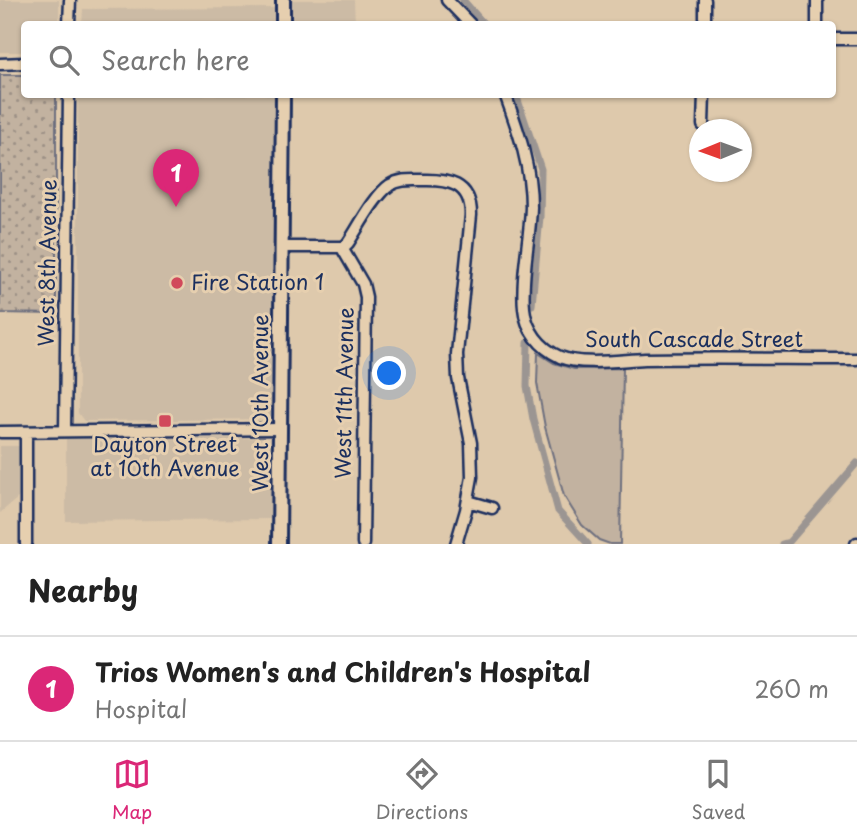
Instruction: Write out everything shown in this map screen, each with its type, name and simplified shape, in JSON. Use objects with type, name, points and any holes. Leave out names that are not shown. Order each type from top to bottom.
[{"type":"main road","points":[[283,21],[284,0]]},
{"type":"main road","name":"West 10th Avenue","points":[[279,544],[283,98]]},
{"type":"street","points":[[69,21],[70,0]]},
{"type":"street","points":[[447,0],[467,21]]},
{"type":"street","points":[[705,0],[705,21]]},
{"type":"street","points":[[817,0],[817,21]]},
{"type":"street","points":[[836,39],[857,39]]},
{"type":"street","points":[[0,64],[21,63]]},
{"type":"street","name":"West 8th Avenue","points":[[65,431],[69,98]]},
{"type":"street","name":"South Cascade Street","points":[[506,98],[520,134],[528,167],[531,208],[524,304],[527,323],[537,340],[545,347],[561,357],[584,361],[857,359]]},
{"type":"street","points":[[703,119],[704,98]]},
{"type":"street","points":[[281,247],[342,247],[348,243],[379,196],[394,183],[438,179],[451,182],[463,190],[470,202],[471,215],[457,354],[458,378],[472,454],[472,484],[456,544]]},
{"type":"street","name":"West 11th Avenue","points":[[342,247],[363,284],[366,297],[363,544]]},
{"type":"street","points":[[0,432],[280,429]]},
{"type":"street","points":[[26,432],[26,544]]},
{"type":"street","points":[[468,502],[492,508]]},
{"type":"shaded area","points":[[0,0],[59,0],[59,21],[21,21],[21,52],[0,52]]},
{"type":"shaded area","points":[[291,0],[354,0],[355,21],[291,21]]},
{"type":"shaded area","points":[[274,8],[274,21],[82,21],[83,9]]},
{"type":"shaded area","points":[[0,75],[21,75],[21,98],[56,98],[56,314],[0,313]]},
{"type":"shaded area","points":[[78,98],[274,98],[274,419],[84,421],[78,413]]},
{"type":"shaded area","points":[[538,353],[554,363],[574,369],[623,368],[620,544],[599,540],[582,525],[564,496],[545,427],[537,383]]},
{"type":"shaded area","points":[[260,438],[269,444],[271,519],[66,521],[66,439]]},
{"type":"shaded area","points":[[0,446],[19,446],[19,497],[0,513]]},
{"type":"waterway","points":[[463,0],[481,21]]},
{"type":"waterway","points":[[517,98],[541,169],[540,217],[532,305]]},
{"type":"waterway","points":[[528,343],[527,386],[533,419],[558,511],[588,544]]},
{"type":"waterway","points":[[782,544],[789,542],[857,463]]},
{"type":"place","name":"Trios Women's and Children's Hospital","points":[[176,207]]},
{"type":"place","name":"Fire Station 1","points":[[177,283]]},
{"type":"place","name":"Dayton Street at 10th Avenue","points":[[165,421]]}]
